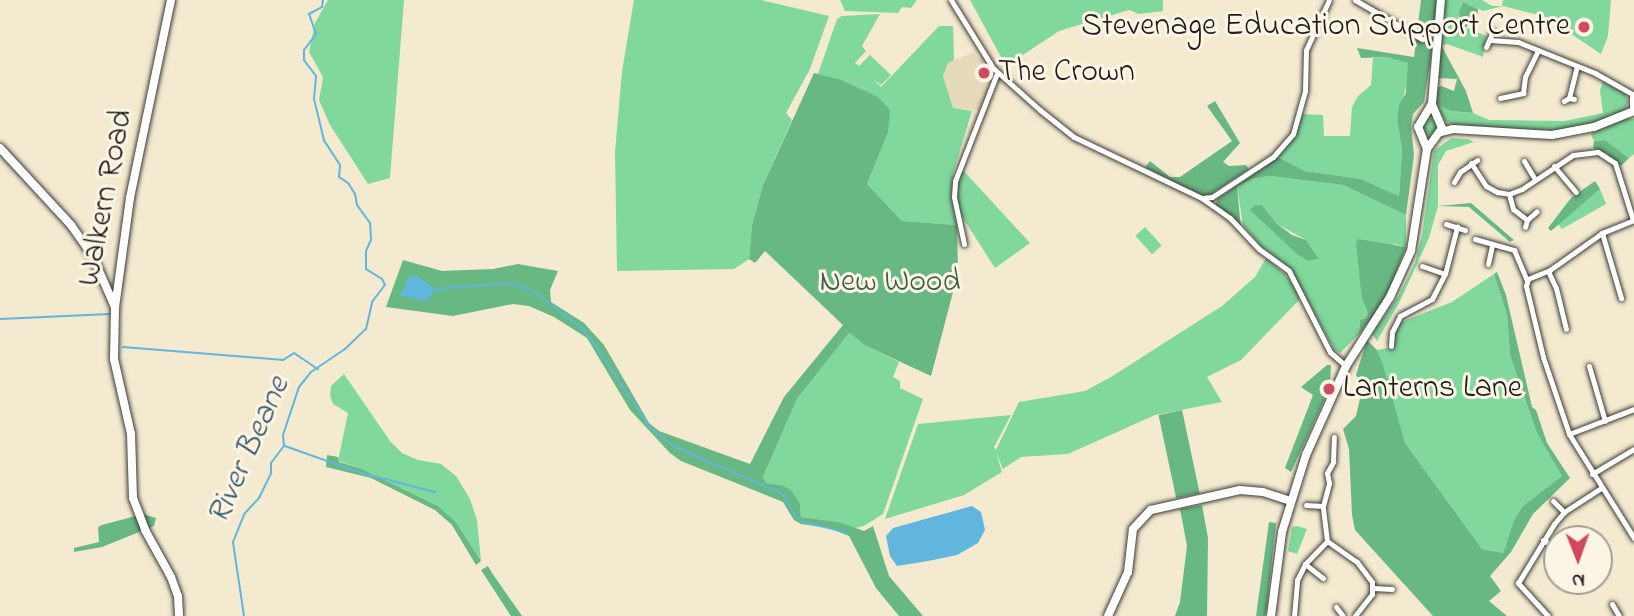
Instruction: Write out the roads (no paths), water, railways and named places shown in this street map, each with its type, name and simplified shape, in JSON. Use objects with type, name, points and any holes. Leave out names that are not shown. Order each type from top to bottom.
[{"type":"street","name":"Walkern Road","points":[[115,307],[131,198],[171,0]]},
{"type":"street","points":[[951,0],[997,73],[1074,137],[1202,198],[1230,218],[1259,249],[1289,271],[1330,352],[1346,366]]},
{"type":"street","points":[[1202,198],[1212,197],[1273,157],[1293,134],[1305,92],[1306,50],[1329,0]]},
{"type":"street","points":[[1354,0],[1422,39]]},
{"type":"street","points":[[1427,149],[1418,127],[1432,104],[1441,0]]},
{"type":"street","points":[[1486,47],[1493,31]]},
{"type":"street","points":[[1423,137],[1439,128],[1552,135],[1607,123],[1634,111],[1634,96],[1606,78],[1518,42],[1490,40]]},
{"type":"street","points":[[1499,98],[1523,93],[1525,78],[1538,50]]},
{"type":"street","points":[[1569,99],[1577,66]]},
{"type":"street","points":[[964,244],[954,197],[955,181],[997,73]]},
{"type":"street","points":[[1271,616],[1275,572],[1291,501],[1306,455],[1346,366],[1390,297],[1407,261],[1417,225],[1427,149],[1439,128],[1432,104]]},
{"type":"street","points":[[1426,116],[1439,128]]},
{"type":"street","name":"Walkern Road","points":[[0,148],[77,234],[102,273],[115,307]]},
{"type":"street","points":[[1454,182],[1460,172],[1474,162],[1486,186],[1509,194],[1554,166],[1583,152],[1608,157],[1619,172],[1634,220],[1602,233],[1548,271],[1527,280]]},
{"type":"street","points":[[1524,161],[1535,179]]},
{"type":"street","points":[[1554,166],[1576,192]]},
{"type":"street","points":[[1509,194],[1513,209],[1526,224],[1536,211]]},
{"type":"street","points":[[1446,224],[1465,230]]},
{"type":"street","points":[[1391,346],[1391,332],[1400,316],[1430,301],[1445,274],[1457,228]]},
{"type":"street","points":[[1602,233],[1621,298]]},
{"type":"street","points":[[1475,239],[1514,250],[1527,280],[1526,288],[1543,358],[1569,434],[1634,538]]},
{"type":"street","points":[[1488,264],[1492,245]]},
{"type":"street","points":[[1422,266],[1445,274]]},
{"type":"street","points":[[1548,271],[1556,288],[1566,329]]},
{"type":"street","points":[[115,307],[116,376],[131,434],[133,498],[145,530],[171,577],[178,596],[179,616]]},
{"type":"street","points":[[1589,366],[1605,421]]},
{"type":"street","points":[[1569,434],[1634,410]]},
{"type":"street","points":[[1320,476],[1327,472],[1333,463],[1336,442]]},
{"type":"street","points":[[1592,474],[1634,449]]},
{"type":"street","points":[[1327,472],[1329,483],[1323,506],[1327,541],[1366,572],[1373,589]]},
{"type":"street","points":[[1554,525],[1564,512],[1601,488]]},
{"type":"street","points":[[1108,616],[1128,572],[1133,528],[1151,510],[1240,490],[1263,492],[1291,501]]},
{"type":"street","points":[[1552,501],[1564,512]]},
{"type":"street","points":[[1306,505],[1323,506]]},
{"type":"street","points":[[1626,524],[1634,519]]},
{"type":"street","points":[[1543,540],[1518,583],[1548,616]]},
{"type":"street","points":[[1294,616],[1297,580],[1305,564],[1327,541]]},
{"type":"street","points":[[1305,564],[1323,578]]},
{"type":"street","points":[[1373,589],[1392,589]]},
{"type":"street","points":[[1355,616],[1373,589]]},
{"type":"street","points":[[1612,604],[1619,616]]},
{"type":"street","points":[[1336,607],[1343,616]]},
{"type":"water","points":[[417,276],[435,289],[427,301],[400,296],[409,277]]},
{"type":"water","points":[[972,506],[981,512],[985,530],[978,543],[957,555],[897,566],[890,556],[886,536],[893,528]]},
{"type":"waterway","name":"River Beane","points":[[244,616],[233,542],[245,513],[259,498],[271,473],[271,463],[284,446],[283,435],[299,387],[311,372],[345,349],[366,329],[372,302],[385,285],[382,279],[366,269],[366,251],[371,240],[370,223],[357,205],[355,194],[348,183],[339,177],[340,165],[324,140],[314,99],[316,76],[304,60],[304,50],[316,34],[309,14],[322,7],[323,0]]},
{"type":"waterway","points":[[435,289],[511,283],[533,291],[582,328],[647,423]]},
{"type":"waterway","points":[[0,319],[110,314]]},
{"type":"waterway","points":[[123,347],[283,360],[294,353],[318,369]]},
{"type":"waterway","points":[[647,425],[675,447],[783,494],[796,517],[804,522],[848,533]]},
{"type":"waterway","points":[[285,446],[358,472],[435,492]]},
{"type":"place","name":"Stevenage Education Support Centre","points":[[1584,27]]},
{"type":"place","name":"The Crown","points":[[984,73]]},
{"type":"place","name":"Lanterns Lane","points":[[1329,389]]},
{"type":"park label","name":"New Wood","points":[[890,283]]}]
